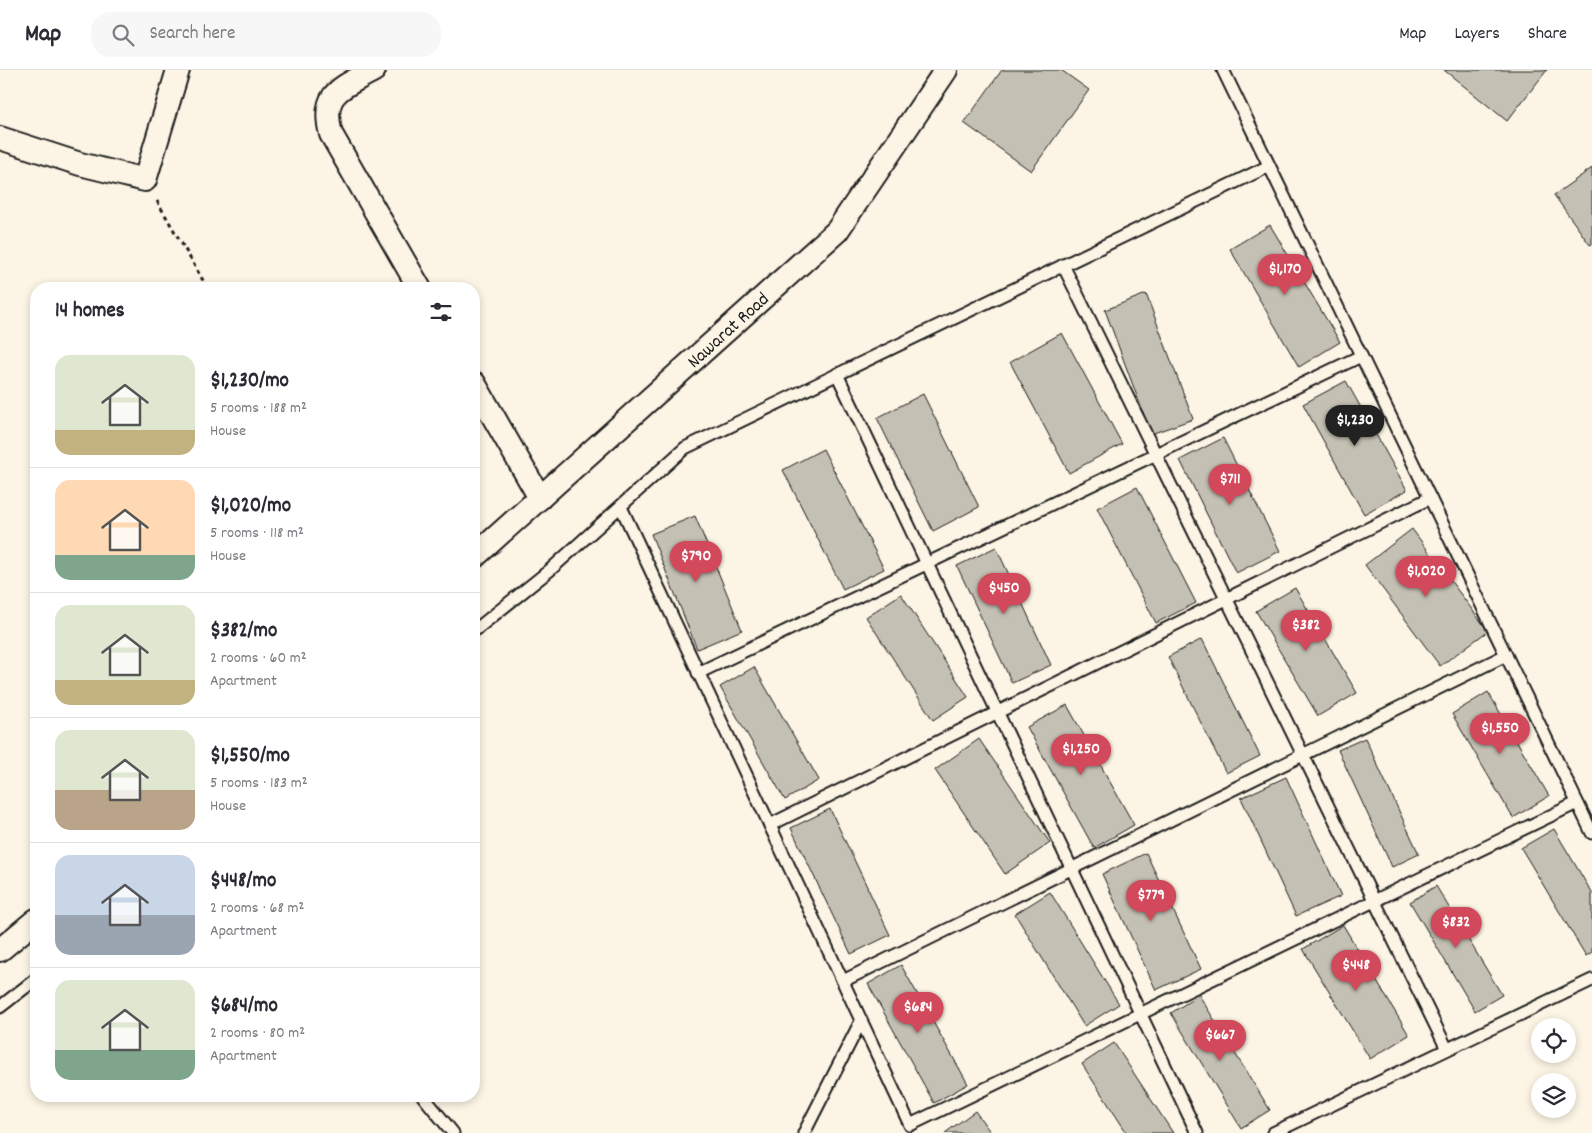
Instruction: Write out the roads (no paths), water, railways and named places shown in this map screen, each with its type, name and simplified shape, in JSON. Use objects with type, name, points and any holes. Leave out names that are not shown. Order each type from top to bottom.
[{"type":"street","points":[[0,138],[80,164],[145,180],[178,70]]},
{"type":"street","points":[[374,70],[338,90],[328,103],[327,118],[331,134],[416,282]]},
{"type":"street","name":"Nawarat Road","points":[[480,553],[837,231],[946,70]]},
{"type":"street","points":[[480,393],[540,498]]},
{"type":"street","points":[[0,950],[30,925]]},
{"type":"lane","points":[[1223,70],[1592,833]]},
{"type":"lane","points":[[480,626],[550,570],[685,448],[1269,166]]},
{"type":"lane","points":[[1063,265],[1447,1049]]},
{"type":"lane","points":[[698,673],[1361,356]]},
{"type":"lane","points":[[836,374],[1197,1133]]},
{"type":"lane","points":[[770,825],[1430,498]]},
{"type":"lane","points":[[620,507],[910,1125],[1577,803]]},
{"type":"lane","points":[[843,981],[1506,656]]},
{"type":"lane","points":[[1273,1133],[1592,980]]},
{"type":"lane","points":[[0,1007],[30,984]]},
{"type":"lane","points":[[804,1133],[861,1021]]},
{"type":"lane","points":[[428,1102],[453,1133]]}]
